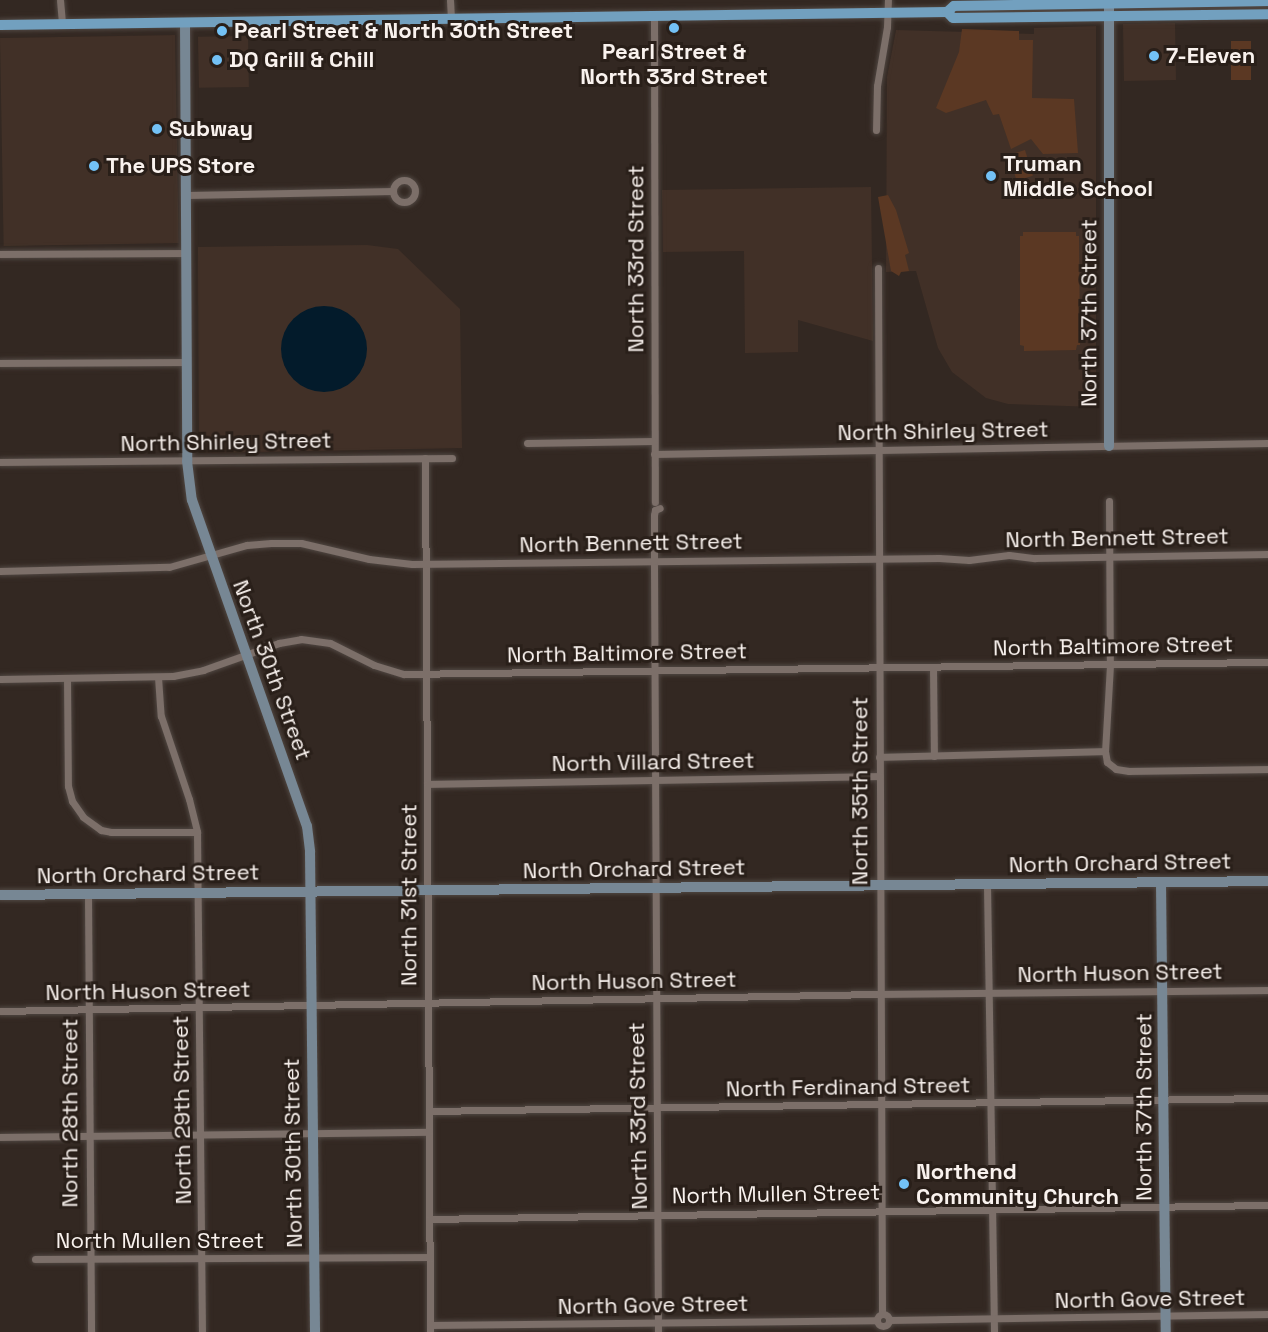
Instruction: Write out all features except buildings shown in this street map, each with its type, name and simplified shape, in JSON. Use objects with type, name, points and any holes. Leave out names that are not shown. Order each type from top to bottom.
[{"type":"main road","points":[[0,25],[888,14],[947,12],[954,6],[1268,1]]},
{"type":"main road","points":[[947,12],[954,18],[1268,14]]},
{"type":"street","points":[[60,0],[62,24]]},
{"type":"street","points":[[450,0],[451,19]]},
{"type":"street","points":[[876,130],[877,86],[888,0]]},
{"type":"street","name":"North 37th Street","points":[[1109,2],[1109,446]]},
{"type":"street","name":"North 33rd Street","points":[[654,16],[655,502]]},
{"type":"street","name":"North 30th Street","points":[[185,23],[187,461],[194,509],[308,826],[311,891],[315,1332]]},
{"type":"street","points":[[187,195],[393,191]]},
{"type":"street","points":[[0,254],[186,253]]},
{"type":"street","name":"North 35th Street","points":[[878,268],[881,1104],[879,1317]]},
{"type":"street","points":[[0,363],[187,362]]},
{"type":"street","points":[[527,443],[654,441]]},
{"type":"street","name":"North Shirley Street","points":[[654,454],[1268,443]]},
{"type":"street","name":"North 31st Street","points":[[425,458],[430,1329]]},
{"type":"street","name":"North Shirley Street","points":[[0,462],[452,458]]},
{"type":"street","points":[[1109,501],[1110,665],[1105,751],[1111,766],[1125,771],[1268,769]]},
{"type":"street","name":"North 33rd Street","points":[[658,1332],[654,999],[654,515],[655,510],[660,508]]},
{"type":"street","name":"North Bennett Street","points":[[0,571],[169,567],[247,545],[287,542],[391,562],[425,564],[969,560],[1009,555],[1035,558],[1268,554]]},
{"type":"street","name":"North Baltimore Street","points":[[0,679],[158,677],[195,672],[284,641],[310,640],[330,643],[390,671],[426,674],[1268,662]]},
{"type":"street","points":[[933,667],[934,756]]},
{"type":"street","name":"North 29th Street","points":[[158,677],[161,716],[189,799],[197,832],[202,1332]]},
{"type":"street","points":[[67,678],[68,786],[72,801],[83,817],[101,830],[111,832],[197,832]]},
{"type":"street","points":[[879,757],[1105,751]]},
{"type":"street","name":"North Villard Street","points":[[427,784],[879,776]]},
{"type":"street","name":"North Orchard Street","points":[[0,895],[1268,881]]},
{"type":"street","name":"North 37th Street","points":[[1161,882],[1166,1332]]},
{"type":"street","points":[[987,885],[994,1332]]},
{"type":"street","name":"North 28th Street","points":[[88,894],[90,1332]]},
{"type":"street","name":"North Huson Street","points":[[0,1011],[879,994],[1268,990]]},
{"type":"street","name":"North Ferdinand Street","points":[[429,1111],[1268,1098]]},
{"type":"street","points":[[0,1137],[429,1132]]},
{"type":"street","name":"North Mullen Street","points":[[429,1219],[1268,1205]]},
{"type":"street","name":"North Mullen Street","points":[[35,1259],[430,1257]]},
{"type":"street","name":"North Gove Street","points":[[890,1320],[1268,1314]]},
{"type":"street","points":[[879,1317],[890,1320],[882,1329],[879,1317]]},
{"type":"street","name":"North Gove Street","points":[[430,1329],[879,1317]]},
{"type":"shaded area","points":[[1175,23],[1176,80],[1124,81],[1123,24]]},
{"type":"shaded area","name":"Truman Middle School","points":[[1096,26],[1096,407],[1008,404],[986,398],[952,372],[938,348],[916,271],[886,272],[887,77],[896,30],[1034,34],[1034,28]]},
{"type":"shaded area","points":[[962,29],[1019,31],[1019,40],[1033,40],[1032,98],[1074,99],[1078,153],[1043,154],[1031,139],[1011,149],[999,114],[993,115],[986,100],[946,113],[936,108],[959,52]]},
{"type":"shaded area","points":[[175,35],[179,243],[4,246],[0,38]]},
{"type":"shaded area","points":[[248,36],[249,87],[199,88],[198,37]]},
{"type":"shaded area","points":[[1231,41],[1251,41],[1251,80],[1231,80]]},
{"type":"shaded area","points":[[1025,150],[1033,176],[1017,181],[1009,155]]},
{"type":"shaded area","points":[[871,187],[873,341],[798,320],[798,352],[745,353],[744,251],[663,252],[662,190]]},
{"type":"shaded area","points":[[888,195],[896,210],[909,253],[905,255],[909,271],[901,272],[899,276],[891,271],[878,197]]},
{"type":"shaded area","points":[[1023,232],[1076,232],[1076,236],[1079,236],[1080,345],[1077,345],[1076,350],[1024,351],[1024,346],[1020,345],[1020,236],[1023,236]]},
{"type":"shaded area","points":[[367,245],[398,249],[460,309],[462,448],[199,453],[198,247]]},
{"type":"water","points":[[324,306],[348,313],[360,325],[367,349],[360,373],[348,385],[324,392],[300,385],[288,373],[281,349],[288,325],[300,313]]},
{"type":"place","name":"Pearl Street & North 33rd Street","points":[[674,28]]},
{"type":"place","name":"Pearl Street & North 30th Street","points":[[222,31]]},
{"type":"place","name":"7-Eleven","points":[[1154,56]]},
{"type":"place","name":"DQ Grill & Chill","points":[[217,60]]},
{"type":"place","name":"Subway","points":[[157,129]]},
{"type":"place","name":"The UPS Store","points":[[94,166]]},
{"type":"place","name":"Truman Middle School","points":[[991,176]]},
{"type":"place","name":"Northend Community Church","points":[[904,1184]]}]
